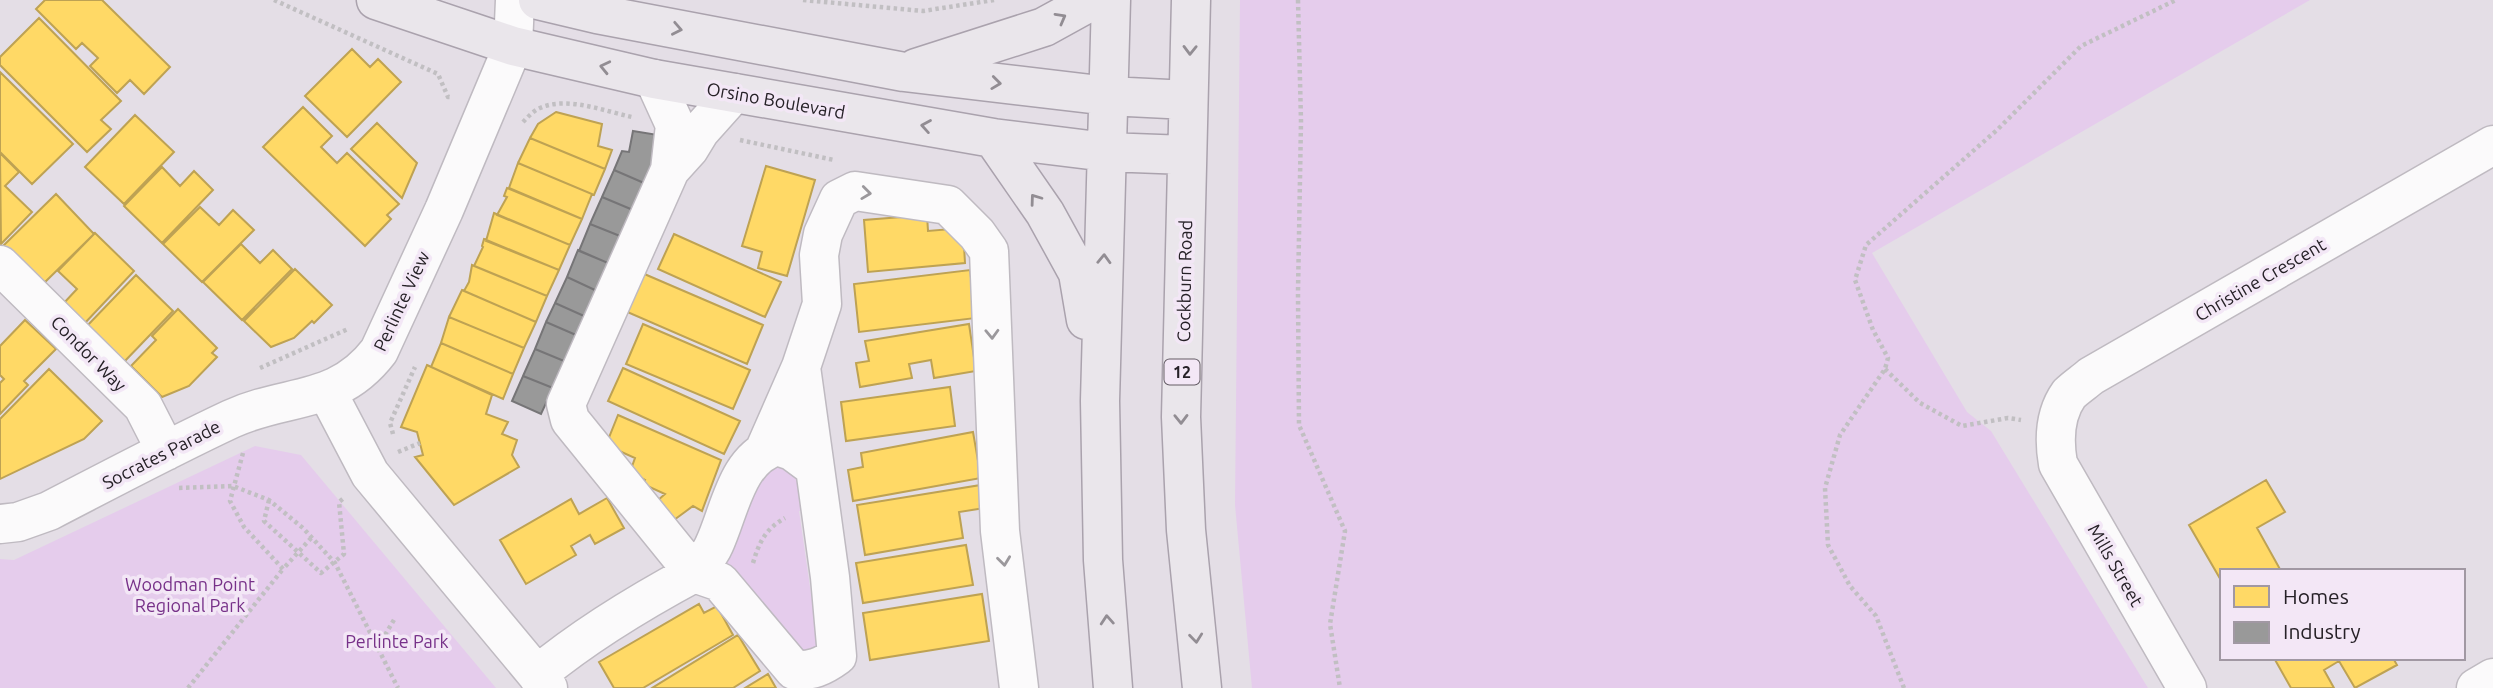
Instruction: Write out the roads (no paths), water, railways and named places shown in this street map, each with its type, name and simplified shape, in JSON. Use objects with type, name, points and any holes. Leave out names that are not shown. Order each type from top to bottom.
[{"type":"main road","name":"Orsino Boulevard","points":[[376,0],[513,46],[654,79],[993,138],[1107,152],[1186,155]]},
{"type":"main road","points":[[538,0],[597,14],[904,72],[1108,96],[1188,100]]},
{"type":"main road","points":[[904,72],[1044,27],[1093,0]]},
{"type":"main road","points":[[1111,0],[1100,401],[1103,560],[1113,688]]},
{"type":"main road","name":"Cockburn Road","points":[[1191,0],[1181,417],[1187,542],[1202,688]]},
{"type":"main road","points":[[993,138],[1045,213],[1078,273],[1100,401]]},
{"type":"street","name":"Perlinte View","points":[[327,392],[366,368],[379,351],[444,210],[513,46],[515,0]]},
{"type":"street","points":[[654,79],[675,125],[670,170],[566,404],[570,420],[694,573],[720,582],[802,679],[808,670],[822,667],[841,672],[801,367]]},
{"type":"street","points":[[670,170],[734,93]]},
{"type":"street","name":"Christine Crescent","points":[[2056,432],[2069,394],[2091,376],[2493,145]]},
{"type":"street","points":[[327,392],[370,474],[542,681],[563,653],[694,573],[713,549],[746,466],[765,449],[801,367],[822,304],[819,256],[823,234],[839,199],[855,191],[948,205],[977,234],[989,251],[1000,531],[1019,688]]},
{"type":"street","name":"Condor Way","points":[[0,265],[143,406],[166,451]]},
{"type":"street","name":"Socrates Parade","points":[[0,524],[18,522],[49,511],[234,417],[327,392]]},
{"type":"street","name":"Mills Street","points":[[2056,432],[2058,464],[2187,688]]},
{"type":"street","points":[[765,449],[777,446],[792,450],[815,468]]},
{"type":"street","points":[[2476,688],[2493,678]]},
{"type":"park label","name":"Woodman Point Regional Park","points":[[190,594]]},
{"type":"park label","name":"Perlinte Park","points":[[397,641]]}]
